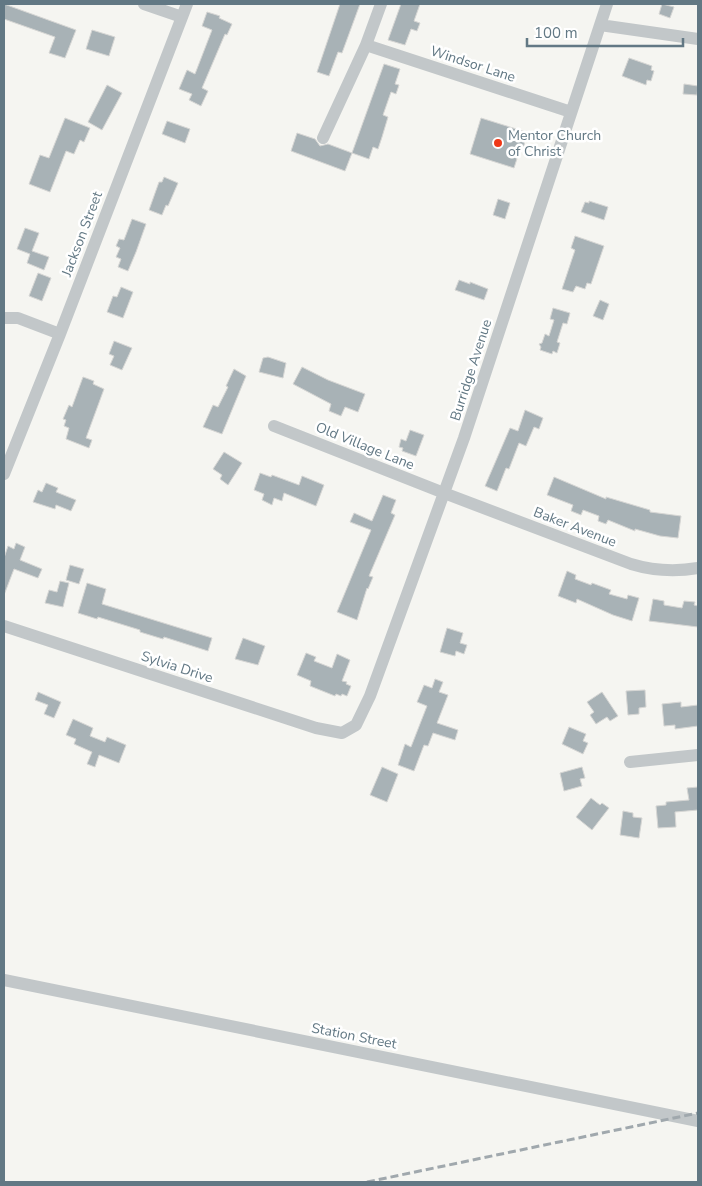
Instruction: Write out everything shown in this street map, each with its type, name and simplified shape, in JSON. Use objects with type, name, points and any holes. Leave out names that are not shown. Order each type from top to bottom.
[{"type":"street","points":[[144,4],[182,17]]},
{"type":"street","name":"Jackson Street","points":[[4,474],[187,4]]},
{"type":"street","points":[[323,138],[366,45],[381,4]]},
{"type":"street","name":"Burridge Avenue","points":[[342,733],[356,725],[370,696],[464,438],[607,4]]},
{"type":"street","points":[[600,25],[698,39]]},
{"type":"street","name":"Windsor Lane","points":[[366,45],[571,112]]},
{"type":"street","points":[[4,318],[18,318],[60,334]]},
{"type":"street","name":"Old Village Lane","points":[[274,426],[444,493]]},
{"type":"street","name":"Baker Avenue","points":[[444,493],[643,568],[672,571],[698,568]]},
{"type":"street","name":"Sylvia Drive","points":[[4,626],[316,728],[342,733]]},
{"type":"street","points":[[630,762],[698,754]]},
{"type":"street","name":"Station Street","points":[[4,980],[698,1121]]},
{"type":"building","points":[[4,4],[76,30],[65,58],[49,53],[55,37],[4,19]]},
{"type":"building","points":[[340,4],[360,4],[342,53],[338,52],[329,76],[317,72]]},
{"type":"building","points":[[401,4],[420,4],[414,21],[420,23],[417,31],[411,29],[405,45],[388,40]]},
{"type":"building","points":[[662,4],[674,7],[670,18],[659,14]]},
{"type":"building","points":[[207,12],[220,16],[219,18],[232,24],[227,35],[225,34],[202,88],[208,91],[201,106],[189,100],[192,94],[179,89],[187,70],[195,74],[212,30],[202,26]]},
{"type":"building","points":[[92,30],[115,37],[109,56],[86,49]]},
{"type":"building","points":[[629,58],[652,66],[651,70],[654,71],[651,81],[647,80],[646,85],[622,76]]},
{"type":"building","points":[[384,64],[400,69],[395,84],[399,85],[396,94],[391,92],[383,115],[388,117],[382,137],[378,149],[373,147],[369,159],[352,153]]},
{"type":"building","points":[[684,84],[698,86],[697,95],[683,94]]},
{"type":"building","points":[[107,85],[122,93],[102,130],[88,122]]},
{"type":"building","points":[[65,118],[90,128],[84,142],[80,140],[74,154],[66,151],[50,192],[29,184],[40,155],[49,158]]},
{"type":"building","name":"Mentor Church of Christ","points":[[481,118],[526,132],[524,146],[521,146],[514,168],[470,154]]},
{"type":"building","points":[[167,121],[190,129],[185,143],[162,134]]},
{"type":"building","points":[[297,133],[315,139],[320,146],[328,144],[352,153],[345,171],[291,151]]},
{"type":"building","points":[[164,177],[178,183],[162,215],[149,210],[159,182],[162,182]]},
{"type":"building","points":[[498,199],[510,203],[505,219],[493,215]]},
{"type":"building","points":[[589,201],[608,207],[604,220],[581,212],[585,202],[589,203]]},
{"type":"building","points":[[132,219],[146,224],[128,271],[118,267],[121,259],[116,257],[120,248],[116,246],[119,239],[124,240]]},
{"type":"building","points":[[25,228],[39,233],[32,251],[49,257],[44,270],[27,263],[30,254],[17,249]]},
{"type":"building","points":[[575,236],[604,246],[591,284],[587,283],[585,289],[576,286],[573,292],[562,289],[575,250],[571,248]]},
{"type":"building","points":[[38,273],[51,278],[42,301],[29,296]]},
{"type":"building","points":[[459,280],[488,289],[484,300],[455,290]]},
{"type":"building","points":[[121,287],[133,292],[123,318],[107,312],[113,296],[117,297]]},
{"type":"building","points":[[600,300],[609,304],[603,320],[593,316]]},
{"type":"building","points":[[553,308],[570,313],[567,324],[563,323],[557,342],[560,343],[557,353],[553,351],[552,354],[540,350],[539,344],[542,343],[545,334],[549,336],[554,320],[550,319]]},
{"type":"building","points":[[114,341],[132,348],[122,370],[110,365],[114,356],[109,354]]},
{"type":"building","points":[[268,357],[286,363],[283,378],[259,372],[263,358]]},
{"type":"building","points":[[302,367],[328,380],[365,394],[358,412],[345,407],[341,416],[329,411],[331,404],[293,384]]},
{"type":"building","points":[[234,369],[246,376],[222,434],[203,427],[213,405],[218,407]]},
{"type":"building","points":[[83,377],[94,381],[93,384],[104,389],[86,438],[92,440],[89,448],[66,439],[69,428],[64,426],[66,420],[63,419],[69,405],[72,407]]},
{"type":"building","points":[[525,410],[543,418],[539,429],[534,427],[526,446],[519,443],[509,469],[506,468],[497,491],[485,486],[510,428],[518,431]]},
{"type":"building","points":[[410,430],[424,435],[416,456],[402,451],[403,448],[399,447],[401,439],[406,441]]},
{"type":"building","points":[[224,452],[242,463],[228,485],[220,479],[222,475],[213,469]]},
{"type":"building","points":[[260,473],[271,477],[272,475],[299,485],[302,476],[324,485],[316,506],[284,493],[282,501],[274,498],[272,505],[262,500],[264,494],[254,490]]},
{"type":"building","points":[[554,477],[606,499],[606,497],[650,510],[650,512],[681,516],[678,538],[660,536],[635,529],[635,531],[608,520],[606,524],[598,521],[599,516],[583,510],[581,515],[571,511],[573,505],[547,495]]},
{"type":"building","points":[[46,483],[58,488],[56,492],[76,500],[71,511],[56,505],[55,509],[33,502],[38,490],[42,492]]},
{"type":"building","points":[[383,495],[396,500],[391,513],[395,515],[369,576],[373,577],[367,588],[357,620],[337,612],[371,530],[350,522],[354,513],[372,521]]},
{"type":"building","points":[[16,543],[25,547],[20,560],[42,569],[38,578],[14,569],[4,595],[4,558],[8,546],[14,549]]},
{"type":"building","points":[[70,565],[84,569],[79,584],[66,580]]},
{"type":"building","points":[[567,571],[576,575],[575,579],[611,590],[609,594],[627,599],[628,595],[639,598],[632,621],[577,599],[576,603],[558,596]]},
{"type":"building","points":[[60,581],[69,583],[63,607],[45,603],[49,590],[57,592]]},
{"type":"building","points":[[87,583],[106,589],[102,604],[212,638],[208,651],[164,637],[163,639],[140,632],[140,630],[98,617],[97,619],[78,613]]},
{"type":"building","points":[[653,599],[664,601],[664,605],[682,608],[684,601],[695,602],[694,605],[698,606],[698,627],[649,621]]},
{"type":"building","points":[[447,628],[463,633],[460,643],[467,645],[464,654],[456,651],[455,656],[440,652]]},
{"type":"building","points":[[243,638],[265,646],[258,665],[235,659]]},
{"type":"building","points":[[306,653],[316,657],[314,661],[332,668],[337,654],[350,660],[342,681],[347,682],[346,684],[351,686],[347,696],[336,694],[335,696],[310,686],[311,681],[297,675]]},
{"type":"building","points":[[435,679],[443,682],[439,692],[448,695],[437,723],[458,730],[455,740],[433,733],[428,746],[424,745],[414,771],[398,765],[405,744],[411,747],[427,706],[417,702],[424,685],[432,688]]},
{"type":"building","points":[[645,690],[646,707],[639,708],[639,714],[628,715],[626,691]]},
{"type":"building","points":[[38,692],[61,702],[54,718],[44,714],[48,705],[35,700]]},
{"type":"building","points":[[602,692],[618,716],[610,721],[607,717],[596,724],[590,715],[594,712],[587,702]]},
{"type":"building","points":[[681,702],[681,707],[698,705],[698,726],[675,729],[675,725],[664,726],[662,704]]},
{"type":"building","points":[[73,719],[93,728],[90,736],[105,742],[107,737],[126,745],[119,763],[99,755],[95,767],[87,764],[92,752],[74,744],[76,739],[66,735]]},
{"type":"building","points":[[569,727],[586,734],[583,741],[588,743],[583,754],[562,744]]},
{"type":"building","points":[[382,767],[398,774],[387,802],[370,795]]},
{"type":"building","points":[[582,767],[585,778],[580,779],[582,786],[564,791],[560,773]]},
{"type":"building","points":[[698,787],[698,810],[675,812],[676,827],[658,828],[656,806],[666,805],[666,802],[689,800],[687,788]]},
{"type":"building","points":[[591,798],[600,805],[602,803],[609,808],[592,830],[576,817]]},
{"type":"building","points":[[623,811],[633,813],[633,817],[642,818],[639,838],[620,835]]},
{"type":"railway","points":[[367,1182],[698,1113]]},
{"type":"place","name":"Mentor Church of Christ","points":[[498,143]]}]
